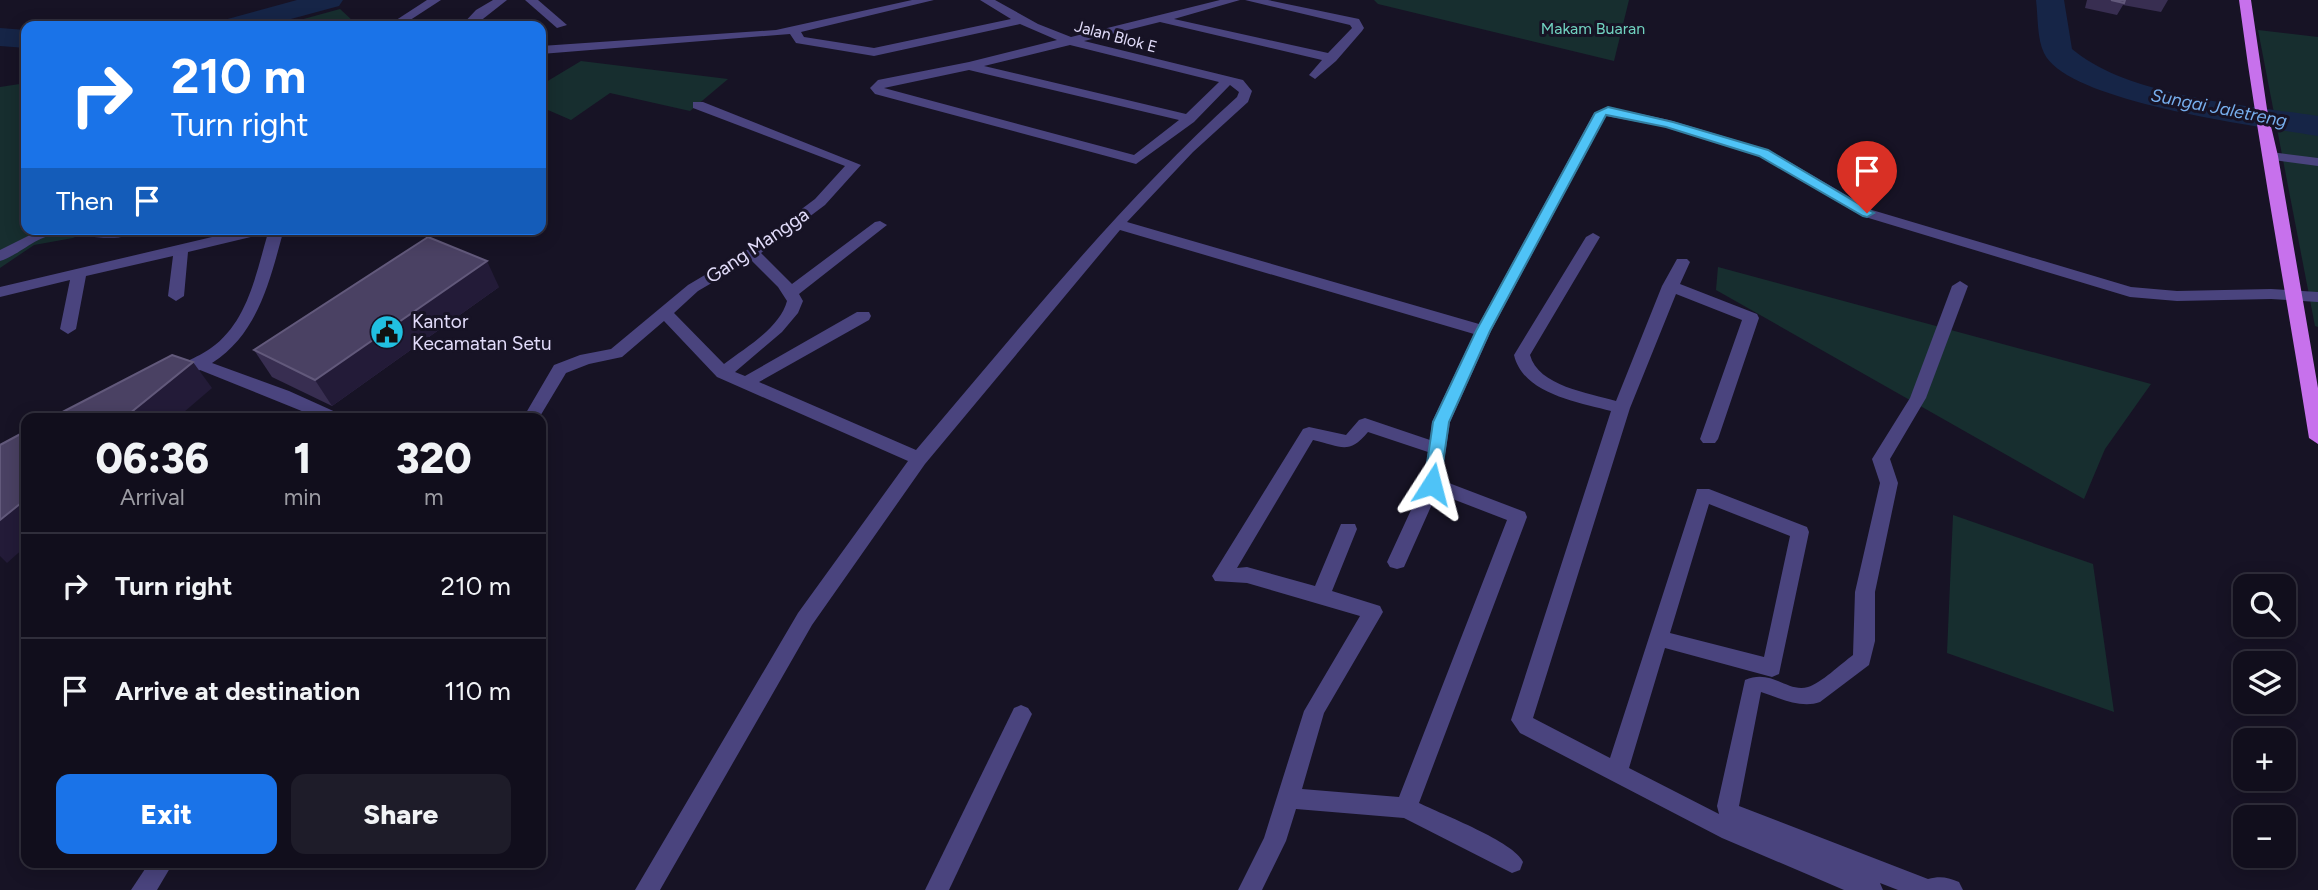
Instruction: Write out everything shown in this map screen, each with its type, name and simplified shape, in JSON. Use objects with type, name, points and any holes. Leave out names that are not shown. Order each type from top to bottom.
[{"type":"main road","points":[[2243,1],[2318,438]]},
{"type":"street","points":[[401,21],[435,0]]},
{"type":"street","points":[[472,21],[501,0]]},
{"type":"street","points":[[531,0],[561,25]]},
{"type":"street","points":[[546,50],[756,37],[794,31],[928,0]]},
{"type":"street","name":"Jalan Blok E","points":[[986,0],[1021,20],[1070,41],[1235,84]]},
{"type":"street","points":[[647,890],[805,619],[919,459],[1116,224],[1188,149],[1244,99],[1246,91],[1235,84],[1141,158],[1132,159],[876,88],[883,83],[969,66],[1234,0]]},
{"type":"street","points":[[1251,0],[1355,22],[1358,28],[1315,75]]},
{"type":"street","points":[[1160,19],[1332,58]]},
{"type":"street","points":[[794,31],[800,40],[874,52],[1021,20]]},
{"type":"street","points":[[969,66],[1189,119]]},
{"type":"street","name":"Gang Mangga","points":[[534,413],[560,369],[586,359],[616,353],[694,288],[752,253],[820,202],[854,165],[698,105]]},
{"type":"street","points":[[1397,562],[1432,484],[1441,422],[1483,331],[1601,113],[1608,111],[1669,124],[1764,153],[1867,213],[2130,292],[2163,298],[2293,294],[2318,297]]},
{"type":"street","points":[[2270,153],[2318,162]]},
{"type":"street","points":[[1116,224],[1483,331]]},
{"type":"street","points":[[790,293],[880,225]]},
{"type":"street","points":[[0,256],[23,242],[42,235]]},
{"type":"street","points":[[0,292],[240,235]]},
{"type":"street","points":[[164,382],[199,364],[227,344],[241,328],[252,306],[275,235]]},
{"type":"street","points":[[1593,237],[1522,355],[1521,363],[1536,381],[1621,408]]},
{"type":"street","points":[[176,296],[181,249]]},
{"type":"street","points":[[723,373],[786,320],[795,303],[790,293],[752,253]]},
{"type":"street","points":[[1682,262],[1621,408],[1522,720],[1527,726],[1616,774],[1730,831],[1871,890]]},
{"type":"street","points":[[68,329],[79,273]]},
{"type":"street","points":[[1670,286],[1751,318],[1709,439]]},
{"type":"street","points":[[1951,890],[1940,887],[1928,890],[1738,818],[1730,813],[1728,800],[1752,686],[1759,683],[1800,696],[1813,696],[1862,659],[1866,592],[1889,483],[1881,458],[1918,398],[1960,286]]},
{"type":"street","points":[[664,313],[723,373],[919,459]]},
{"type":"street","points":[[745,383],[863,316]]},
{"type":"street","points":[[199,364],[323,413]]},
{"type":"street","points":[[1250,890],[1275,841],[1314,711],[1373,612],[1247,575],[1222,576],[1308,433],[1350,442],[1365,424],[1437,449]]},
{"type":"street","points":[[1406,808],[1518,517],[1432,484]]},
{"type":"street","points":[[1616,774],[1703,495],[1800,532],[1772,668],[1659,638]]},
{"type":"street","points":[[1321,595],[1348,529]]},
{"type":"street","points":[[936,890],[1021,714]]},
{"type":"street","points":[[1286,798],[1406,808],[1512,862]]},
{"type":"street","points":[[143,890],[158,868]]},
{"type":"green space","name":"Makam Buaran","points":[[1374,0],[1629,0],[1614,61],[1378,4]]},
{"type":"green space","points":[[340,9],[353,21],[296,21]]},
{"type":"green space","points":[[2258,30],[2318,37],[2318,327],[2315,326]]},
{"type":"green space","points":[[581,61],[728,79],[690,111],[610,93],[571,120],[546,109],[546,82]]},
{"type":"green space","points":[[21,84],[21,235],[79,235],[34,245],[0,268],[0,87]]},
{"type":"green space","points":[[1718,267],[2151,384],[2105,449],[2084,499],[1716,290]]},
{"type":"green space","points":[[1953,515],[2093,564],[2114,712],[1947,653]]},
{"type":"building","points":[[428,237],[487,261],[315,380],[254,350]]},
{"type":"building","points":[[172,355],[193,362],[130,413],[61,413]]},
{"type":"building","points":[[21,434],[21,503],[0,520],[0,445]]},
{"type":"waterway","name":"Sungai Jaletreng","points":[[252,21],[329,0]]},
{"type":"waterway","name":"Sungai Jaletreng","points":[[2050,0],[2058,52],[2080,71],[2131,90],[2206,109],[2318,126]]},
{"type":"waterway","name":"Sungai Jaletreng","points":[[0,37],[21,39]]},
{"type":"place","name":"Kantor Kecamatan Setu","points":[[387,332]]},
{"type":"route","points":[[1432,484],[1441,422],[1483,331],[1557,191],[1604,111],[1669,124],[1764,153],[1867,213]]}]
